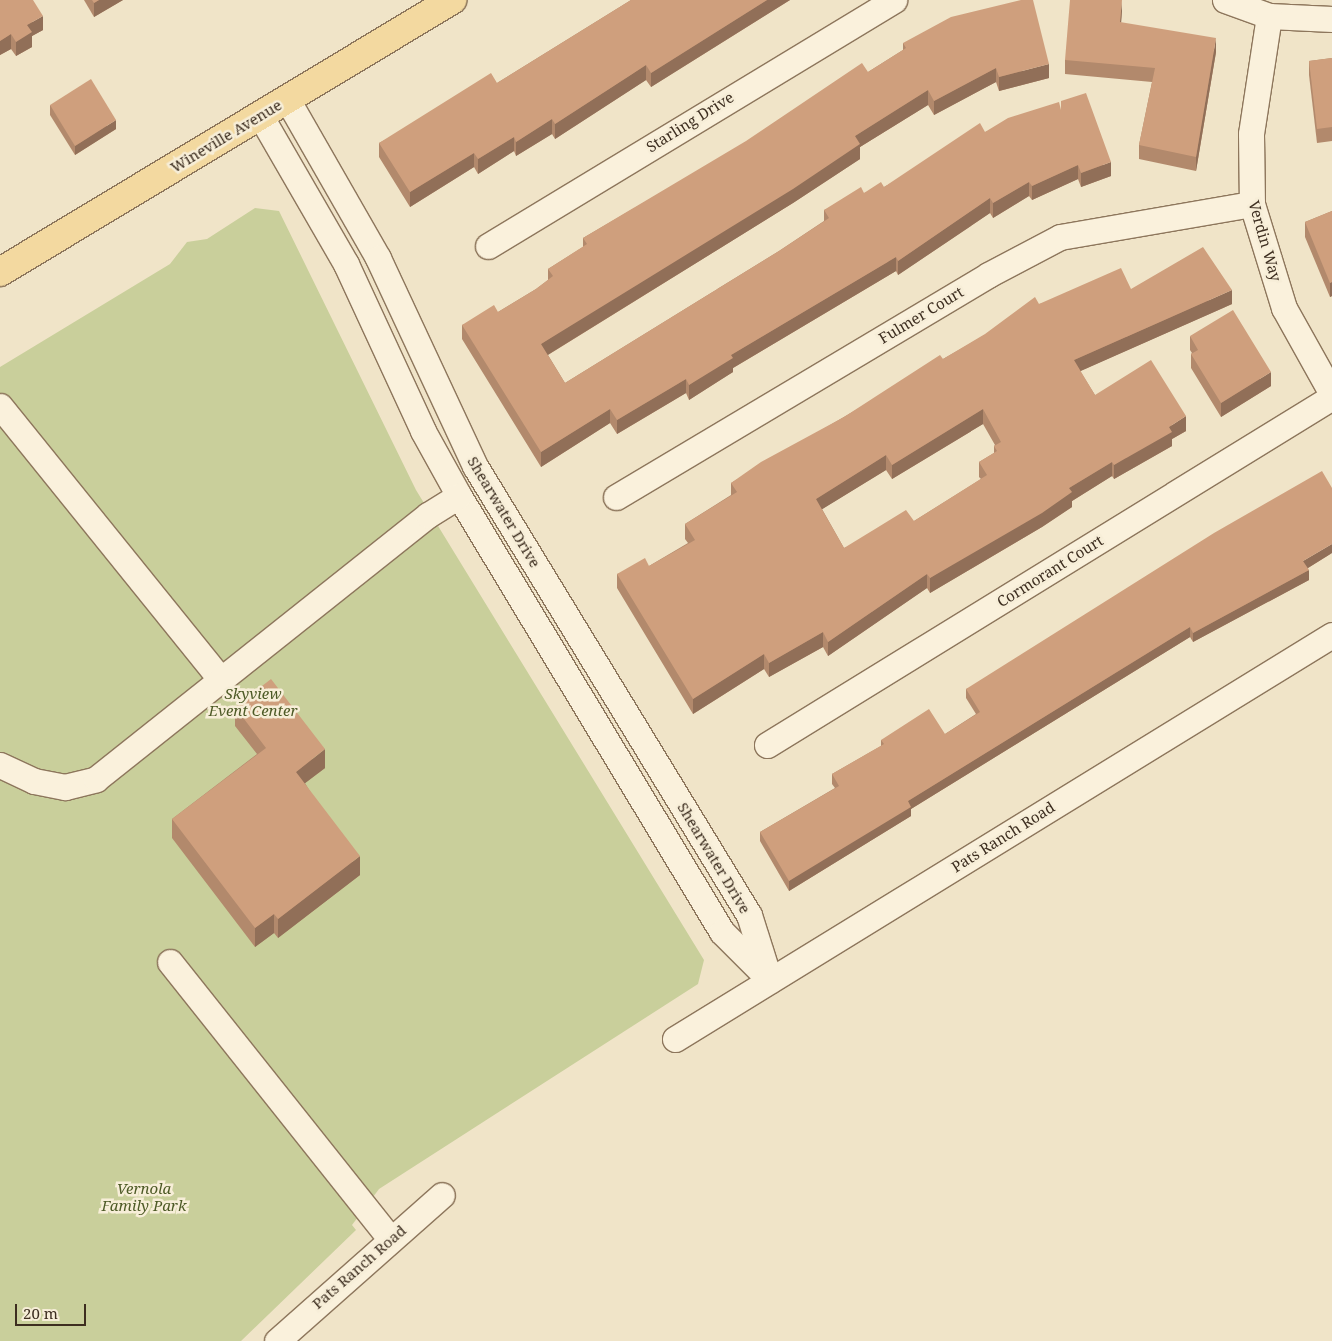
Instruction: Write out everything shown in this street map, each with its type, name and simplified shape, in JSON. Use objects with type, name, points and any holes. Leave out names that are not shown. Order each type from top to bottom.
[{"type":"main road","name":"Wineville Avenue","points":[[0,272],[452,0]]},
{"type":"street","name":"Starling Drive","points":[[488,246],[894,0]]},
{"type":"street","points":[[1225,0],[1269,16],[1332,19]]},
{"type":"street","name":"Verdin Way","points":[[1269,16],[1252,134],[1252,204],[1284,308],[1332,396]]},
{"type":"street","name":"Shearwater Drive","points":[[287,99],[378,258],[475,466],[749,915],[770,980]]},
{"type":"street","name":"Shearwater Drive","points":[[260,115],[346,264],[423,431],[459,496],[722,932],[770,980]]},
{"type":"street","name":"Fulmer Court","points":[[616,497],[988,274],[1060,237],[1252,204]]},
{"type":"street","name":"Cormorant Court","points":[[768,745],[1332,396]]},
{"type":"street","points":[[0,406],[220,680]]},
{"type":"street","points":[[0,765],[34,781],[65,787],[96,779],[428,515],[459,496]]},
{"type":"street","name":"Pats Ranch Road","points":[[675,1038],[1332,635]]},
{"type":"street","points":[[170,962],[390,1239]]},
{"type":"street","name":"Pats Ranch Road","points":[[277,1341],[390,1239],[442,1195]]},
{"type":"green space","name":"Skyview Event Center","points":[[255,208],[279,211],[416,490],[704,960],[698,984],[379,1189],[352,1225],[356,1230],[241,1341],[0,1341],[0,367],[170,264],[187,242],[207,239]]},
{"type":"building","points":[[0,0],[33,0],[43,16],[27,25],[32,32],[16,42],[11,34],[0,41]]},
{"type":"building","points":[[631,0],[767,0],[651,73],[646,65],[555,124],[552,119],[516,142],[514,137],[478,159],[474,153],[410,192],[379,143],[491,73],[497,83]]},
{"type":"building","points":[[1021,0],[1033,0],[1049,64],[999,77],[996,68],[934,101],[928,90],[855,136],[860,144],[793,189],[541,344],[565,383],[829,218],[824,210],[861,187],[864,193],[881,182],[884,187],[980,123],[985,132],[1008,118],[1059,102],[1061,110],[1061,101],[1086,93],[1111,162],[1081,173],[1078,165],[1032,186],[1029,182],[993,203],[990,198],[898,261],[896,257],[731,355],[733,358],[689,385],[686,379],[617,420],[610,409],[541,452],[462,325],[494,305],[498,312],[536,289],[553,276],[548,269],[587,244],[583,238],[746,141],[862,63],[868,72],[906,48],[903,43],[951,17]]},
{"type":"building","points":[[1070,0],[1122,0],[1120,22],[1216,38],[1196,157],[1139,145],[1155,68],[1065,60]]},
{"type":"building","points":[[1332,58],[1332,127],[1317,129],[1309,61]]},
{"type":"building","points":[[91,79],[116,120],[75,146],[50,105]]},
{"type":"building","points":[[1332,211],[1332,282],[1330,283],[1305,222]]},
{"type":"building","points":[[1203,247],[1232,290],[1074,360],[1095,395],[1151,360],[1186,416],[1169,427],[1172,432],[1114,465],[1112,462],[1069,488],[1072,492],[1042,513],[930,578],[927,574],[828,642],[823,632],[769,663],[764,654],[693,699],[617,574],[645,558],[649,566],[695,540],[685,524],[737,492],[731,483],[761,462],[844,417],[940,355],[943,359],[985,334],[1035,297],[1039,304],[1121,268],[1131,289]],"holes":[[[983,409],[1001,442],[994,446],[997,451],[979,462],[987,475],[914,521],[906,510],[844,548],[816,499],[886,455],[892,465]]]},
{"type":"building","points":[[1233,310],[1271,372],[1221,403],[1191,354],[1198,350],[1190,336]]},
{"type":"building","points":[[1322,471],[1332,488],[1332,544],[1303,561],[1309,570],[1193,633],[1190,627],[908,801],[911,807],[789,881],[760,832],[839,786],[832,774],[884,744],[881,740],[929,709],[945,734],[980,712],[966,689],[1214,533]]},
{"type":"building","points":[[271,679],[325,749],[296,772],[360,856],[278,919],[274,914],[255,928],[172,819],[266,748],[235,707]]},
{"type":"park label","name":"Vernola Family Park","points":[[144,1196]]}]
